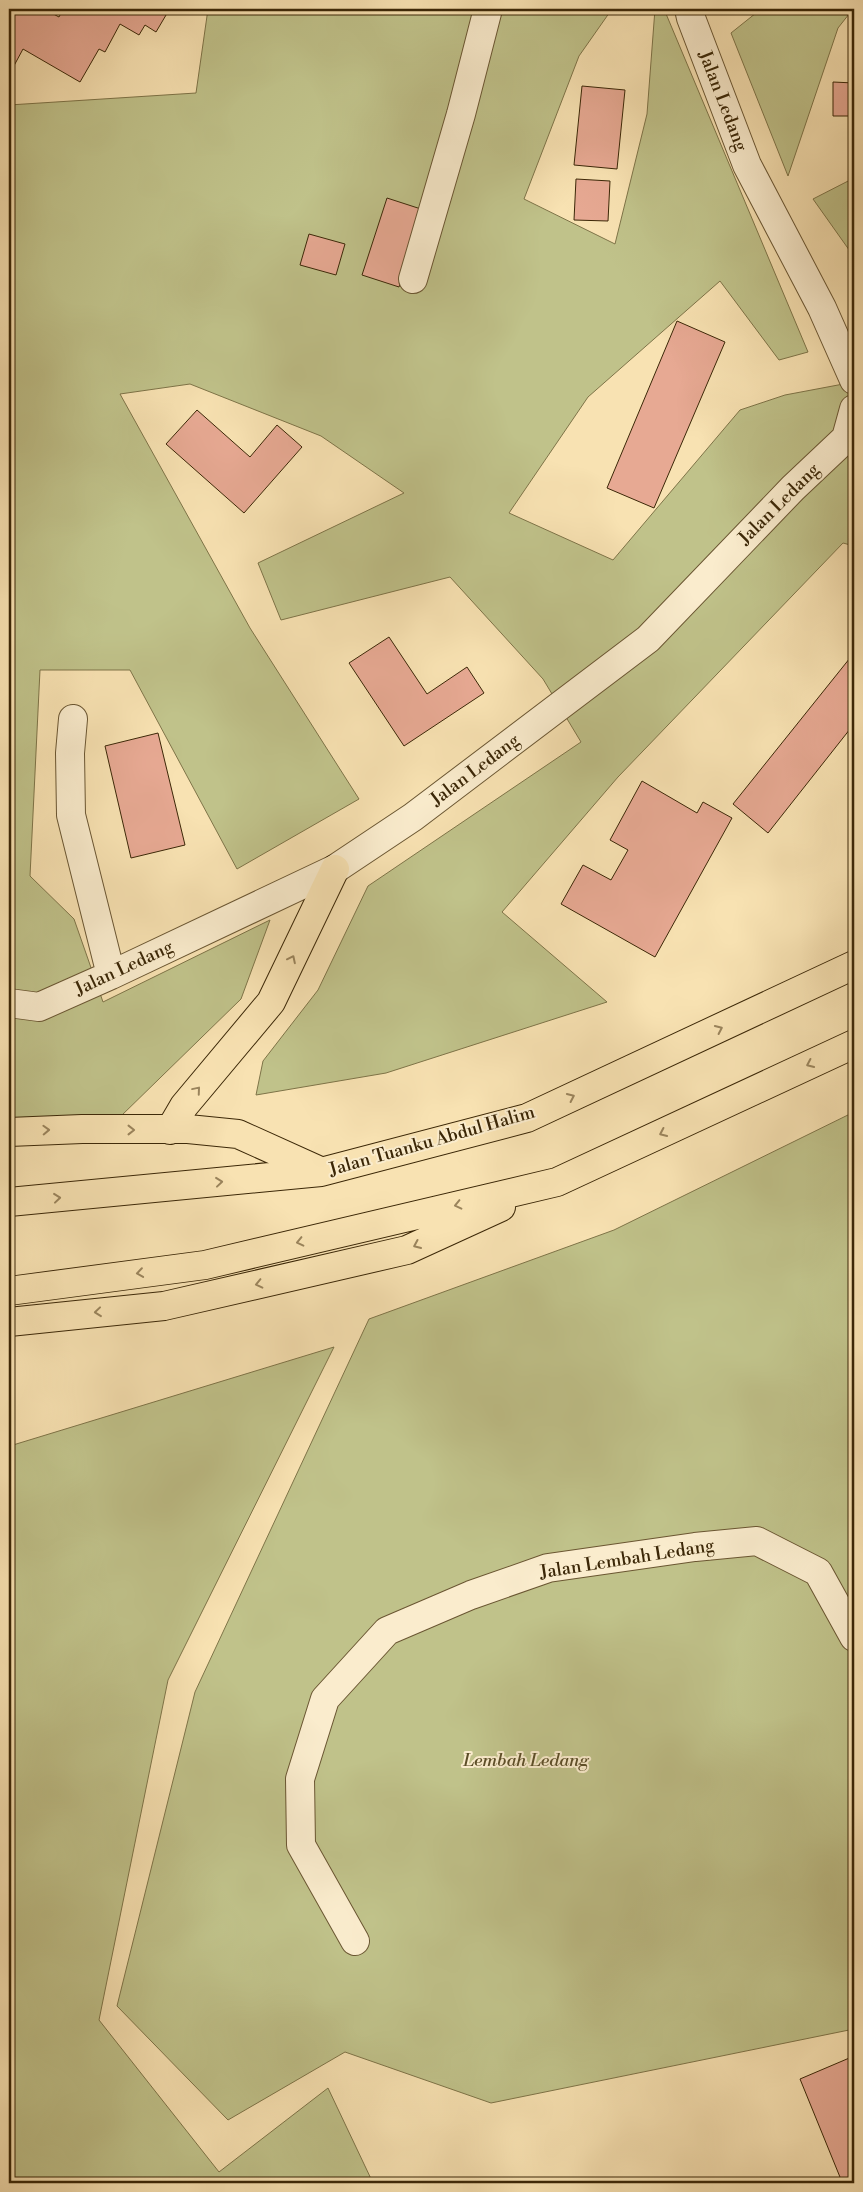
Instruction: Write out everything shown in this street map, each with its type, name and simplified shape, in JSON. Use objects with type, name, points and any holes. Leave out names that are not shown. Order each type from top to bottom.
[{"type":"main road","points":[[170,1130],[184,1106],[271,1002],[335,869]]},
{"type":"main road","points":[[843,970],[854,946]]},
{"type":"main road","name":"Jalan Tuanku Abdul Halim","points":[[9,1202],[321,1172],[527,1118],[843,970]]},
{"type":"main road","points":[[9,1322],[164,1306],[407,1250],[854,1044]]},
{"type":"main road","points":[[9,1132],[82,1129],[188,1129],[238,1134],[321,1172]]},
{"type":"main road","points":[[9,1291],[206,1265],[557,1182]]},
{"type":"street","points":[[413,279],[461,114],[488,9]]},
{"type":"street","name":"Jalan Ledang","points":[[690,9],[691,18],[747,165],[822,308],[854,380]]},
{"type":"street","name":"Jalan Ledang","points":[[9,1003],[39,1007],[111,975],[335,869],[413,817],[648,639],[793,488],[846,438],[854,409]]},
{"type":"street","points":[[73,718],[70,753],[71,815],[111,975]]},
{"type":"street","name":"Jalan Lembah Ledang","points":[[355,1942],[301,1845],[300,1779],[325,1699],[387,1631],[471,1595],[548,1568],[695,1547],[757,1541],[818,1572],[854,1638]]},
{"type":"green space","points":[[208,9],[612,9],[579,56],[524,199],[615,244],[647,114],[655,9],[664,9],[808,352],[779,360],[720,281],[588,397],[509,513],[613,560],[740,410],[785,395],[854,382],[854,546],[843,543],[618,777],[502,912],[607,1002],[386,1073],[256,1095],[263,1061],[318,990],[368,886],[581,742],[543,679],[450,577],[281,620],[258,563],[404,493],[321,436],[190,384],[120,394],[250,628],[359,799],[237,869],[130,670],[40,670],[30,876],[74,919],[103,1002],[270,920],[241,999],[120,1117],[9,1118],[9,105],[196,93]]},
{"type":"green space","points":[[761,9],[853,9],[838,28],[788,176],[731,33]]},
{"type":"green space","points":[[854,178],[854,253],[852,254],[813,199]]},
{"type":"green space","name":"Lembah Ledang","points":[[854,1112],[854,2029],[491,2103],[345,2052],[228,2120],[117,2006],[195,1692],[369,1319],[614,1230]]},
{"type":"green space","points":[[334,1347],[168,1680],[99,2020],[219,2172],[328,2088],[373,2183],[9,2183],[9,2100],[14,2089],[9,2077],[9,1461],[13,1445]]},
{"type":"building","points":[[9,9],[44,9],[59,17],[63,9],[169,10],[156,32],[145,25],[139,35],[120,24],[105,52],[99,49],[80,82],[23,49],[9,75]]},
{"type":"building","points":[[833,82],[854,83],[854,116],[833,116]]},
{"type":"building","points":[[582,86],[625,90],[617,169],[574,165]]},
{"type":"building","points":[[576,179],[610,181],[608,221],[574,220]]},
{"type":"building","points":[[387,198],[424,210],[399,287],[362,275]]},
{"type":"building","points":[[309,234],[345,244],[336,275],[300,265]]},
{"type":"building","points":[[677,321],[725,342],[654,508],[607,488]]},
{"type":"building","points":[[197,410],[250,457],[277,425],[302,447],[244,513],[166,444]]},
{"type":"building","points":[[389,637],[427,694],[467,667],[484,693],[404,746],[349,663]]},
{"type":"building","points":[[854,653],[854,724],[768,833],[733,804]]},
{"type":"building","points":[[158,733],[185,845],[131,858],[105,746]]},
{"type":"building","points":[[642,781],[697,813],[703,802],[732,818],[655,957],[561,904],[583,865],[611,880],[628,850],[610,840]]},
{"type":"building","points":[[854,2056],[854,2177],[842,2182],[800,2079]]}]
